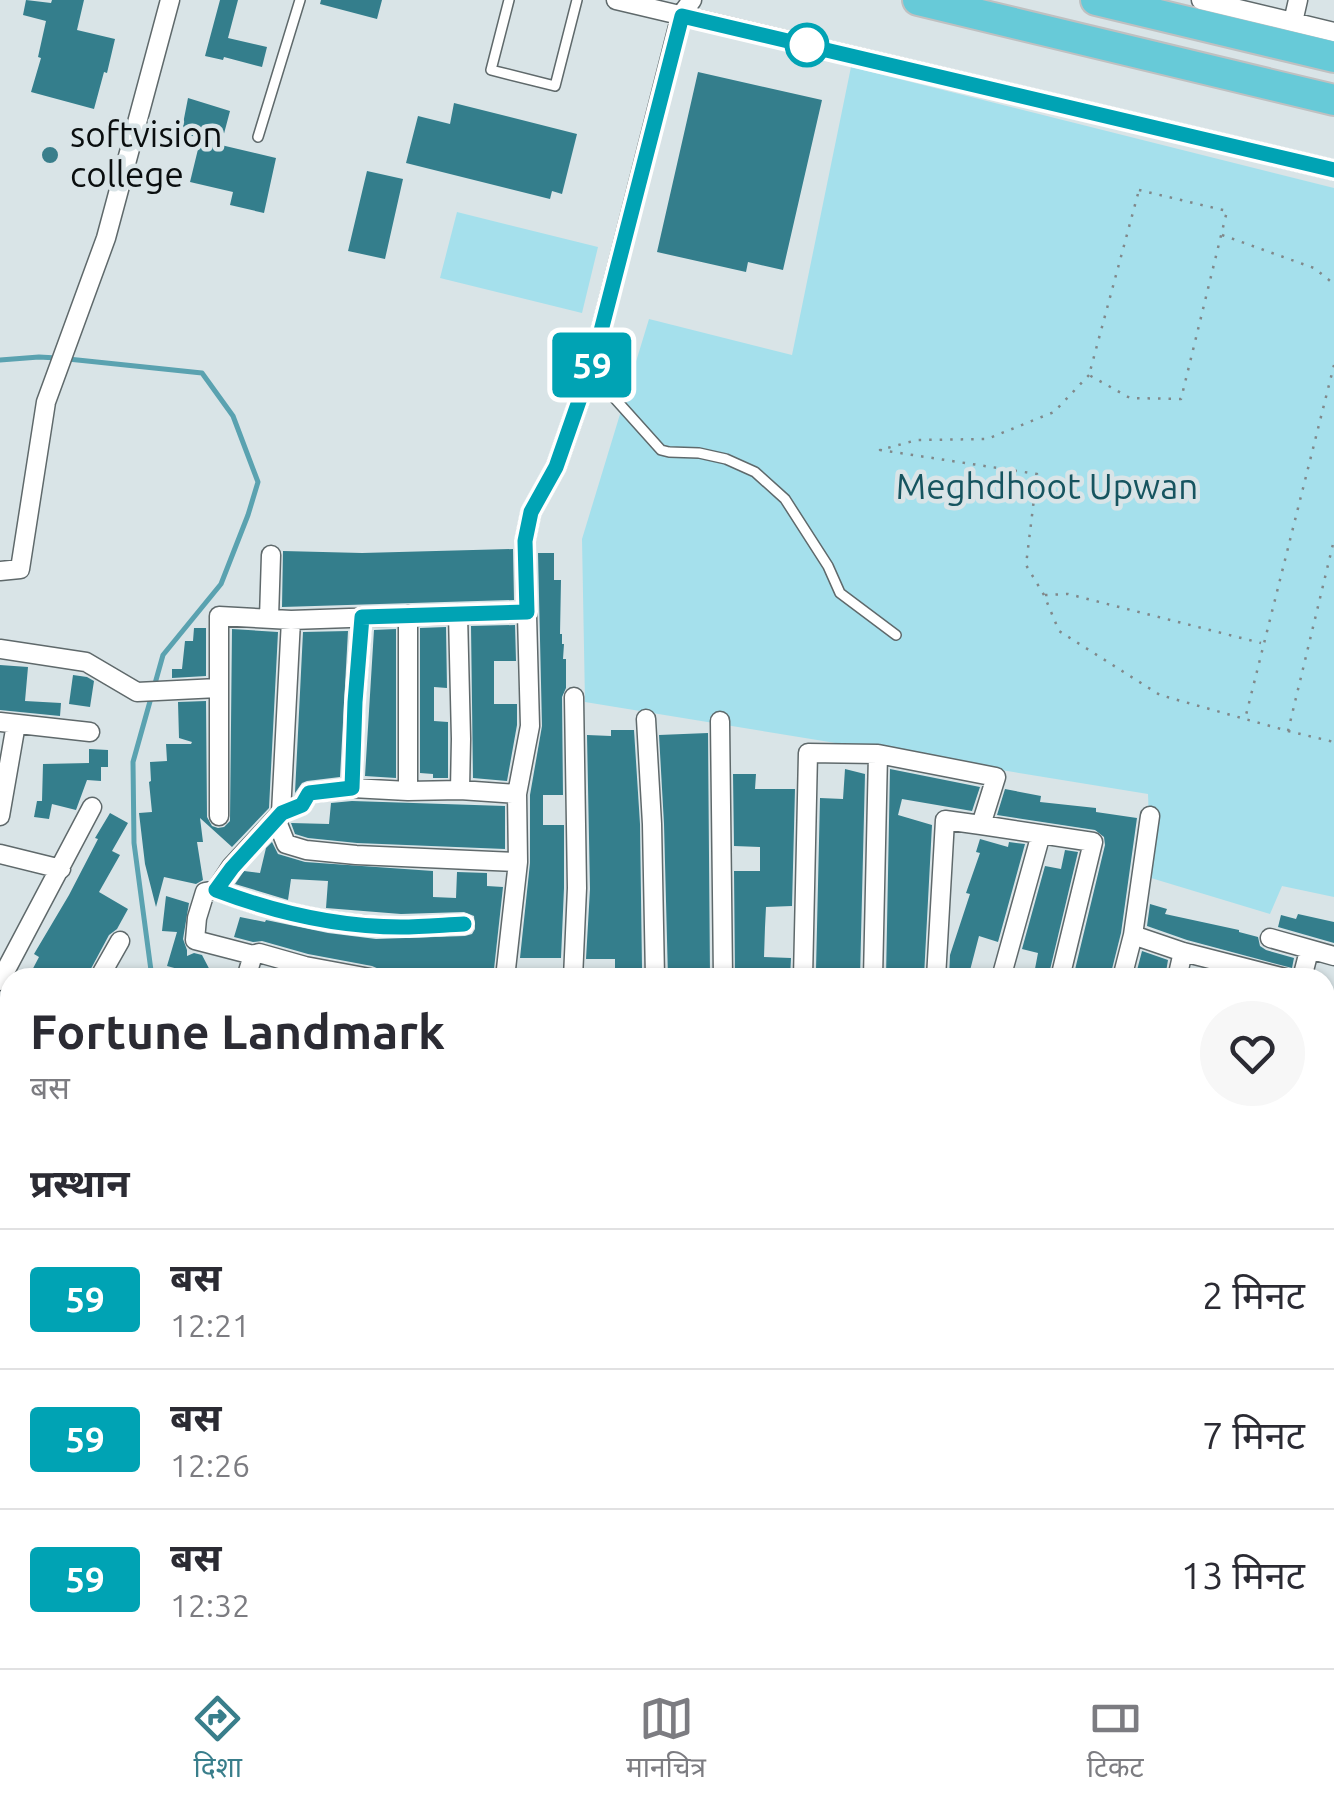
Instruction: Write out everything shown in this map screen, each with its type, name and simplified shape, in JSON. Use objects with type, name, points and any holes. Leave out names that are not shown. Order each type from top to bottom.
[{"type":"main road","points":[[918,0],[1334,100]]},
{"type":"main road","points":[[1096,0],[1334,57]]},
{"type":"street","points":[[0,571],[20,569],[46,402],[106,238],[170,0]]},
{"type":"street","points":[[616,0],[684,5],[1334,170]]},
{"type":"street","points":[[1201,0],[1334,32]]},
{"type":"street","points":[[1292,22],[1298,0]]},
{"type":"street","points":[[507,968],[518,862],[517,794],[530,726],[525,541],[531,512],[556,467],[592,364],[684,5]]},
{"type":"street","points":[[269,618],[271,555]]},
{"type":"street","points":[[219,816],[219,616],[290,620],[527,612]]},
{"type":"street","points":[[408,614],[408,791]]},
{"type":"street","points":[[458,614],[460,790]]},
{"type":"street","points":[[352,788],[362,617]]},
{"type":"street","points":[[290,620],[279,816],[286,844],[306,850],[518,862]]},
{"type":"street","points":[[0,649],[86,662],[137,692],[218,688]]},
{"type":"street","points":[[574,697],[574,968]]},
{"type":"street","points":[[646,720],[655,968]]},
{"type":"street","points":[[720,720],[724,968]]},
{"type":"street","points":[[0,816],[8,723],[90,732]]},
{"type":"street","points":[[803,968],[808,753],[878,754],[996,778],[982,825]]},
{"type":"street","points":[[873,968],[878,754]]},
{"type":"street","points":[[216,890],[279,816],[302,805],[309,793],[352,788],[517,794]]},
{"type":"street","points":[[7,968],[92,806]]},
{"type":"street","points":[[1125,968],[1150,816]]},
{"type":"street","points":[[937,968],[945,820],[1093,842],[1062,968]]},
{"type":"street","points":[[1004,968],[1041,834]]},
{"type":"street","points":[[0,854],[60,869]]},
{"type":"street","points":[[316,968],[195,940],[205,892],[216,890],[256,905],[321,920],[398,927],[464,924]]},
{"type":"street","points":[[1133,935],[1245,968]]},
{"type":"street","points":[[1270,938],[1334,956]]},
{"type":"street","points":[[105,968],[120,941]]},
{"type":"street","points":[[1304,968],[1308,951]]},
{"type":"street","points":[[1179,968],[1182,952]]},
{"type":"street","points":[[249,968],[253,954]]},
{"type":"lane","points":[[258,137],[300,0]]},
{"type":"lane","points":[[509,0],[491,70],[556,86],[577,0]]},
{"type":"lane","points":[[592,364],[661,450],[726,459],[755,472],[785,498],[828,566],[840,594],[896,635]]},
{"type":"path","points":[[1088,375],[1130,398],[1181,399],[1227,211],[1138,190],[1088,375],[1054,412],[987,438],[917,440],[880,450],[1037,474],[1026,565],[1059,631],[1160,695],[1334,742]]},
{"type":"path","points":[[1220,234],[1314,268],[1334,284]]},
{"type":"path","points":[[1245,719],[1334,365]]},
{"type":"path","points":[[1288,731],[1334,540]]},
{"type":"path","points":[[1044,595],[1068,594],[1264,644]]},
{"type":"green space","name":"Meghdhoot Upwan","points":[[851,67],[1334,188],[1334,897],[1282,886],[1270,914],[1151,878],[1148,794],[585,702],[582,539],[649,319],[792,355]]},
{"type":"green space","points":[[457,212],[598,247],[582,313],[440,278]]},
{"type":"building","points":[[26,0],[84,0],[77,30],[115,39],[94,109],[31,92],[46,21],[23,15]]},
{"type":"building","points":[[220,0],[238,0],[228,38],[267,47],[262,67],[205,56]]},
{"type":"building","points":[[321,0],[382,0],[377,19],[320,4]]},
{"type":"building","points":[[698,72],[822,100],[783,270],[748,262],[746,272],[657,252]]},
{"type":"building","points":[[188,98],[230,111],[221,145],[276,158],[264,213],[230,205],[233,192],[190,182],[200,141],[198,137],[181,134]]},
{"type":"building","points":[[454,103],[577,134],[562,194],[552,191],[550,199],[406,163],[418,116],[450,124]]},
{"type":"building","points":[[367,171],[403,179],[385,259],[348,251]]},
{"type":"building","points":[[513,549],[514,600],[282,607],[283,551]]},
{"type":"building","points":[[538,553],[554,553],[554,580],[561,580],[560,634],[566,659],[566,688],[562,697],[563,795],[543,795],[543,825],[564,825],[561,958],[520,958],[530,863],[530,795],[542,726]]},
{"type":"building","points":[[515,625],[516,661],[494,661],[494,704],[517,704],[507,781],[473,778],[471,626]]},
{"type":"building","points":[[446,627],[447,688],[434,687],[434,721],[448,722],[448,778],[433,778],[433,774],[420,773],[420,628]]},
{"type":"building","points":[[194,628],[206,628],[206,676],[172,678],[172,669],[182,669],[185,641],[193,641]]},
{"type":"building","points":[[232,629],[278,632],[269,808],[232,847],[200,818],[203,842],[197,842],[203,880],[196,884],[164,877],[156,907],[145,864],[139,813],[152,812],[150,762],[167,761],[166,744],[192,742],[179,738],[178,702],[206,701],[207,817],[218,828],[230,821]]},
{"type":"building","points":[[396,629],[396,778],[365,776],[374,630]]},
{"type":"building","points":[[348,631],[340,777],[307,781],[295,793],[303,632]]},
{"type":"building","points":[[0,665],[28,667],[25,701],[61,703],[60,716],[0,710]]},
{"type":"building","points":[[73,675],[94,681],[90,707],[69,704]]},
{"type":"building","points":[[611,730],[634,730],[642,968],[615,968],[615,959],[586,959],[590,889],[587,735],[611,736]]},
{"type":"building","points":[[708,733],[710,968],[668,968],[659,735]]},
{"type":"building","points":[[89,749],[108,750],[108,767],[101,767],[101,781],[87,780],[76,810],[52,804],[49,819],[34,817],[37,801],[42,801],[43,764],[89,763]]},
{"type":"building","points":[[845,769],[865,774],[860,968],[816,968],[820,798],[843,799]]},
{"type":"building","points":[[890,769],[980,787],[972,811],[902,799],[898,815],[932,825],[924,968],[886,968]]},
{"type":"building","points":[[733,774],[756,774],[755,789],[795,789],[792,906],[766,907],[764,957],[791,958],[790,968],[735,968],[734,871],[760,871],[760,847],[734,846]]},
{"type":"building","points":[[1005,789],[1041,796],[1040,802],[1096,808],[1096,812],[1137,818],[1112,968],[1075,968],[1104,837],[1095,830],[997,815]]},
{"type":"building","points":[[331,803],[505,806],[505,849],[357,843],[295,834],[291,823],[329,824]]},
{"type":"building","points":[[110,813],[128,823],[112,851],[120,855],[99,892],[128,909],[91,968],[33,968],[39,957],[34,954],[69,895],[98,839],[95,838]]},
{"type":"building","points":[[980,839],[1008,847],[1009,842],[1025,844],[998,942],[979,936],[971,968],[949,968],[970,894],[966,893],[980,853],[976,852]]},
{"type":"building","points":[[272,842],[278,854],[305,862],[433,871],[433,897],[456,898],[457,872],[487,873],[487,886],[503,887],[494,968],[377,968],[234,937],[240,917],[376,939],[465,936],[475,929],[474,916],[464,912],[401,914],[326,908],[328,881],[291,879],[288,900],[235,884],[244,871],[260,873],[266,848]]},
{"type":"building","points":[[1065,850],[1078,852],[1050,968],[1035,968],[1038,953],[1022,949],[1045,866],[1061,869]]},
{"type":"building","points":[[166,896],[189,903],[183,939],[187,956],[202,955],[209,968],[167,966],[177,932],[162,931]]},
{"type":"building","points":[[1150,904],[1167,909],[1165,914],[1258,937],[1260,946],[1266,950],[1294,958],[1292,968],[1147,926]]},
{"type":"building","points":[[1298,914],[1334,922],[1334,943],[1278,927],[1281,915],[1296,919]]},
{"type":"building","points":[[1142,951],[1168,960],[1167,968],[1138,968]]},
{"type":"waterway","points":[[0,360],[57,358]]},
{"type":"waterway","points":[[68,359],[202,373],[233,416],[258,482],[221,584],[163,655],[133,762],[134,843],[151,968]]},
{"type":"bus line","name":"59","points":[[464,924],[398,927],[321,920],[256,905],[216,890],[282,813],[302,805],[309,793],[352,788],[362,617],[527,612],[525,541],[531,512],[556,467],[594,358],[682,16],[1334,170]]},
{"type":"place","name":"softvision college","points":[[50,155]]}]
